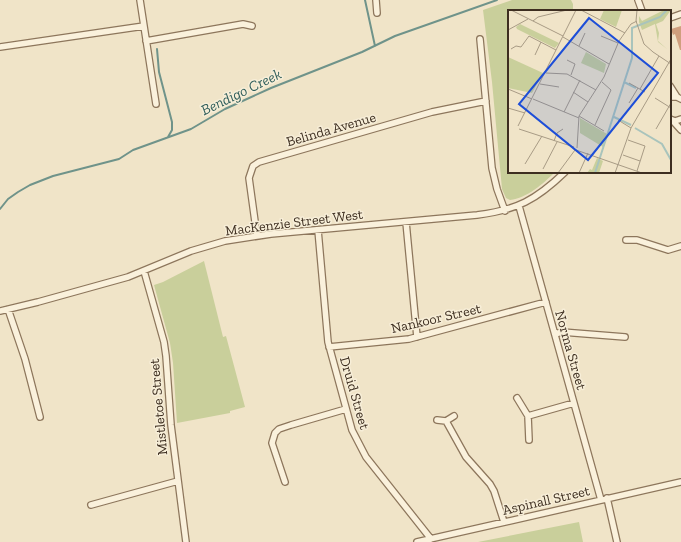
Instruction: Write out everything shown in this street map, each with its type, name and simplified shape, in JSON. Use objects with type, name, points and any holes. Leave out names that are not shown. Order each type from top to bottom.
[{"type":"street","points":[[140,0],[156,104]]},
{"type":"street","points":[[376,0],[377,13]]},
{"type":"street","points":[[638,0],[642,10]]},
{"type":"street","points":[[671,18],[681,14]]},
{"type":"street","points":[[146,41],[243,24],[252,26]]},
{"type":"street","points":[[0,47],[144,26]]},
{"type":"street","points":[[480,39],[492,168],[497,189],[505,211]]},
{"type":"street","points":[[671,87],[679,98]]},
{"type":"street","name":"Belinda Avenue","points":[[257,236],[249,178],[253,166],[259,162],[432,112],[486,101]]},
{"type":"street","points":[[671,119],[675,121],[681,118]]},
{"type":"street","points":[[671,119],[681,130]]},
{"type":"street","name":"MacKenzie Street West","points":[[0,311],[38,302],[144,271],[206,246],[225,241],[257,236],[505,211],[519,206],[543,191],[564,173]]},
{"type":"street","name":"Norma Street","points":[[519,206],[601,500]]},
{"type":"street","points":[[406,222],[417,337]]},
{"type":"street","name":"Druid Street","points":[[318,230],[330,347],[352,430],[361,449],[431,539]]},
{"type":"street","points":[[626,240],[637,240],[668,250],[681,246]]},
{"type":"street","name":"Mistletoe Street","points":[[144,271],[164,342],[171,425],[186,542]]},
{"type":"street","name":"Nankoor Street","points":[[330,347],[417,337],[546,302]]},
{"type":"street","points":[[8,309],[25,359],[40,417]]},
{"type":"street","points":[[554,334],[562,332],[625,337]]},
{"type":"street","points":[[517,398],[528,416],[529,440]]},
{"type":"street","points":[[528,416],[574,403]]},
{"type":"street","points":[[285,482],[272,443],[275,433],[291,425],[346,409]]},
{"type":"street","points":[[437,420],[446,421],[454,416]]},
{"type":"street","points":[[446,421],[466,457],[490,484],[494,491],[504,522]]},
{"type":"street","points":[[91,504],[178,481]]},
{"type":"street","name":"Aspinall Street","points":[[417,542],[681,482]]},
{"type":"street","points":[[608,498],[617,542]]},
{"type":"green space","points":[[512,0],[571,0],[573,4],[573,10],[508,10],[508,173],[554,173],[540,186],[529,193],[510,200],[506,198],[502,189],[492,82],[483,10]]},
{"type":"green space","points":[[204,261],[223,337],[226,336],[245,407],[230,411],[230,413],[177,423],[173,363],[170,343],[154,285]]},
{"type":"green space","points":[[579,522],[583,542],[478,542]]},
{"type":"building","points":[[681,26],[680,50],[675,34],[673,35],[671,29]]},
{"type":"waterway","points":[[365,0],[375,46]]},
{"type":"waterway","name":"Bendigo Creek","points":[[0,209],[8,199],[30,185],[53,176],[119,159],[133,150],[191,129],[225,109],[271,88],[362,52],[395,36],[497,0]]},
{"type":"waterway","points":[[157,49],[159,72],[172,122],[172,130],[168,137]]}]
